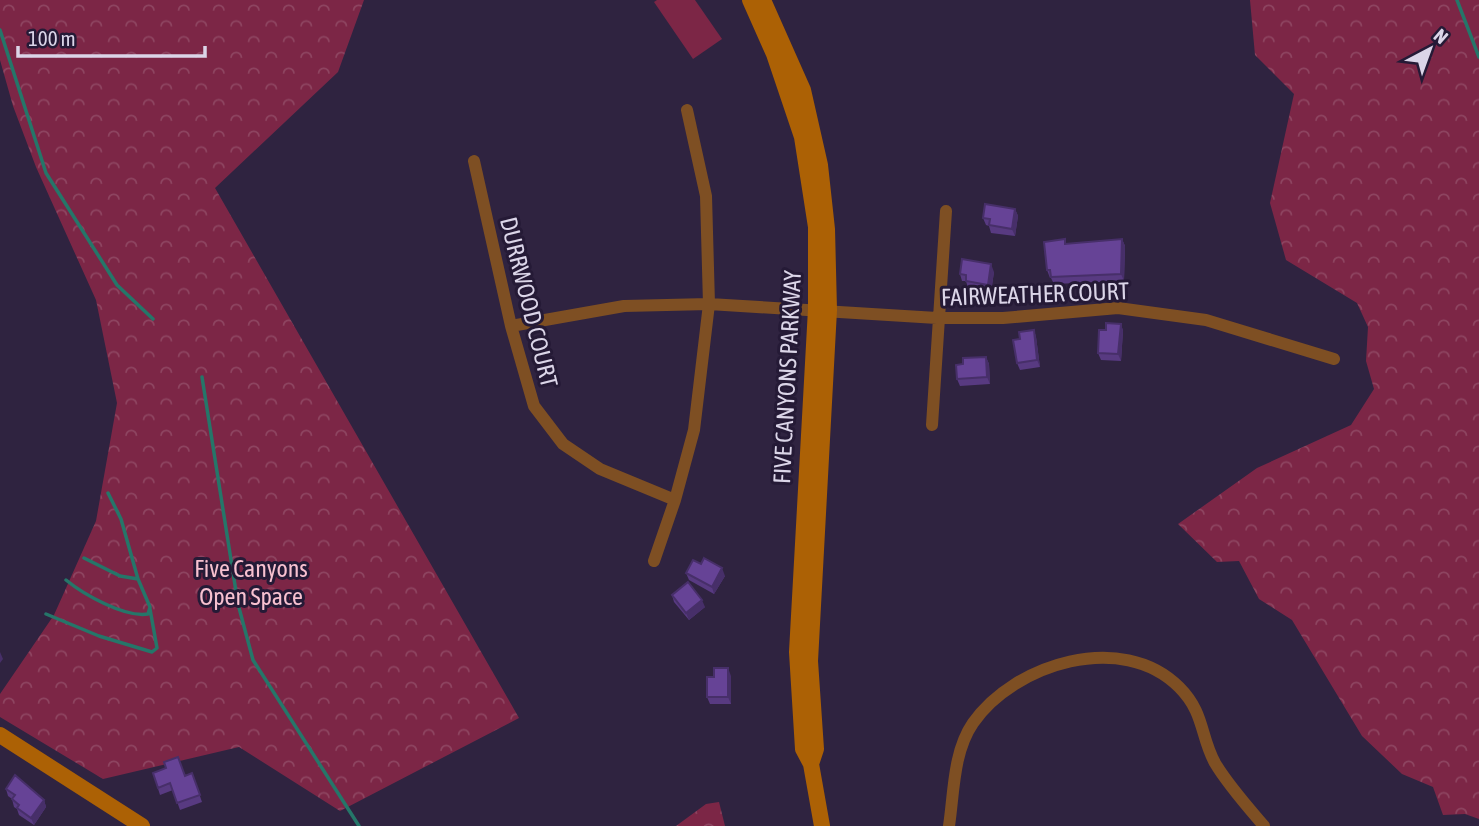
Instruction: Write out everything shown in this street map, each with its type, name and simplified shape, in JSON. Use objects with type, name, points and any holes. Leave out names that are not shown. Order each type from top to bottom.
[{"type":"main road","name":"FIVE CANYONS PARKWAY","points":[[750,0],[775,54],[802,137],[816,227],[822,310]]},
{"type":"main road","name":"FIVE CANYONS PARKWAY","points":[[763,0],[803,90],[813,130],[827,229],[810,661],[816,749],[811,764],[822,826]]},
{"type":"main road","points":[[0,735],[142,826]]},
{"type":"street","points":[[654,561],[675,500],[694,430],[709,304],[706,196],[687,110]]},
{"type":"street","name":"DURRWOOD COURT","points":[[474,161],[511,326],[534,406],[562,444],[600,469],[675,500]]},
{"type":"street","points":[[932,425],[946,211]]},
{"type":"street","name":"FAIRWEATHER COURT","points":[[511,326],[624,306],[709,304],[937,318],[1003,318],[1118,308],[1206,320],[1334,359]]},
{"type":"street","points":[[948,826],[956,766],[972,724],[1009,687],[1039,672],[1086,658],[1110,658],[1151,668],[1178,687],[1201,719],[1214,761],[1264,826]]},
{"type":"green space","name":"Five Canyons Open Space","points":[[0,0],[364,0],[338,72],[215,188],[519,718],[340,811],[239,747],[103,779],[0,717],[0,694],[54,615],[96,521],[117,403],[96,300],[36,167],[13,106],[0,60]]},
{"type":"green space","points":[[695,0],[722,39],[693,59],[654,2]]},
{"type":"green space","points":[[1250,0],[1479,0],[1479,819],[1465,814],[1443,815],[1433,787],[1402,774],[1362,736],[1292,620],[1259,599],[1239,561],[1217,562],[1178,524],[1257,468],[1351,425],[1374,389],[1366,361],[1368,327],[1357,303],[1286,260],[1270,203],[1294,94],[1255,55]]},
{"type":"green space","points":[[719,802],[725,826],[676,826],[706,804]]},
{"type":"building","points":[[985,204],[1015,209],[1012,229],[989,225],[990,219],[983,218]]},
{"type":"building","points":[[1065,239],[1065,244],[1122,239],[1121,274],[1051,277],[1050,270],[1047,270],[1044,242]]},
{"type":"building","points":[[962,259],[991,264],[988,285],[966,281],[966,275],[960,274]]},
{"type":"building","points":[[1106,323],[1121,324],[1118,354],[1098,353],[1099,330],[1106,330]]},
{"type":"building","points":[[1034,330],[1037,360],[1017,363],[1013,340],[1020,339],[1019,332]]},
{"type":"building","points":[[986,357],[987,377],[957,379],[956,365],[963,364],[963,358]]},
{"type":"building","points":[[704,558],[722,568],[712,587],[686,573],[693,560],[701,564]]},
{"type":"building","points":[[688,582],[702,600],[686,613],[672,595]]},
{"type":"building","points":[[714,668],[728,668],[728,697],[707,697],[707,677],[714,677]]},
{"type":"building","points":[[178,757],[185,776],[192,773],[200,795],[177,803],[170,783],[158,788],[153,773],[166,768],[164,762]]},
{"type":"building","points":[[15,775],[44,800],[31,818],[17,808],[19,805],[12,799],[15,795],[6,789]]},
{"type":"waterway","points":[[1457,0],[1479,57]]},
{"type":"waterway","points":[[0,30],[46,173],[117,285],[153,319]]},
{"type":"waterway","points":[[202,377],[238,604],[253,660],[359,826]]},
{"type":"waterway","points":[[108,493],[121,519],[138,579]]},
{"type":"waterway","points":[[66,580],[116,609],[148,614],[150,607],[138,579],[120,576],[84,558]]},
{"type":"waterway","points":[[46,614],[99,636],[152,652],[157,648],[150,609]]}]
